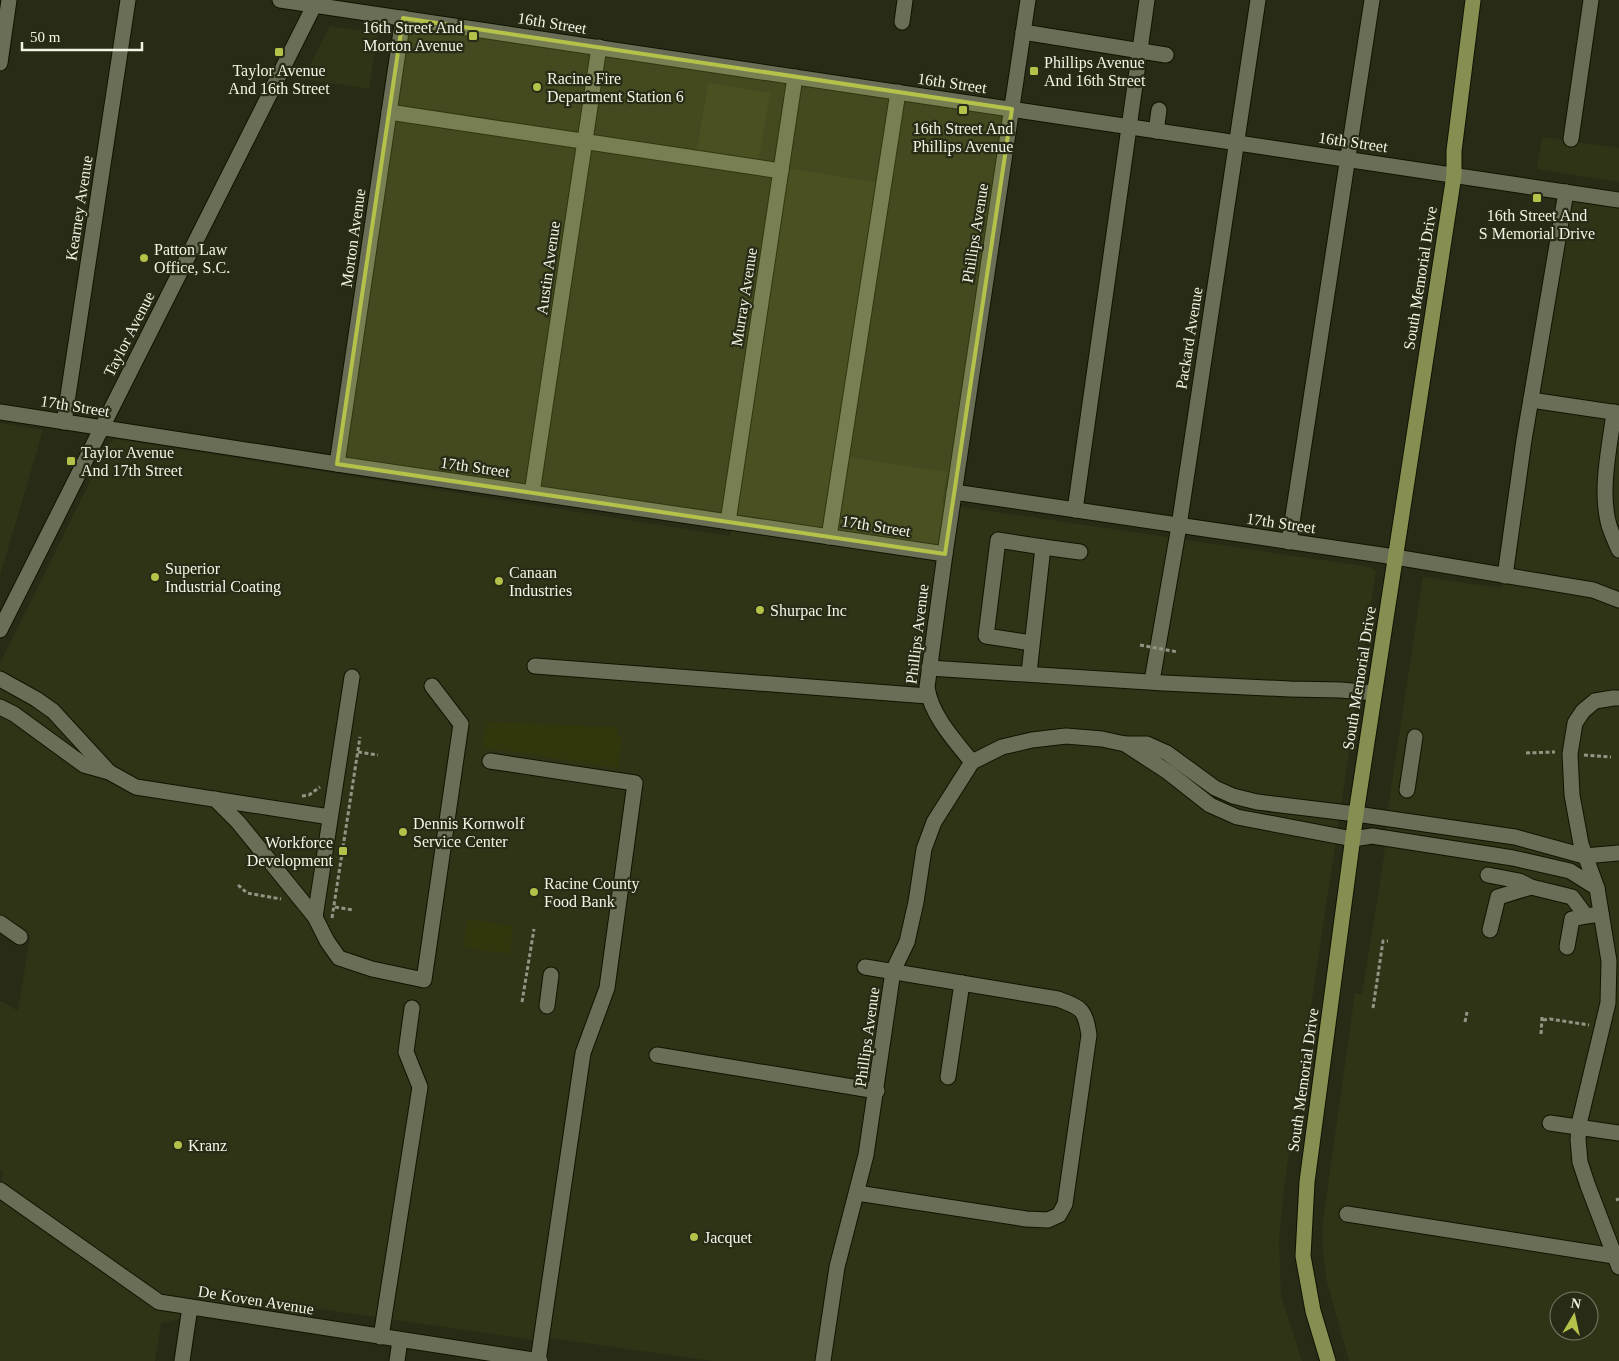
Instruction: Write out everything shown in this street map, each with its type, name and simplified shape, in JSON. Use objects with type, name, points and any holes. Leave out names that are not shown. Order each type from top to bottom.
[{"type":"main road","name":"South Memorial Drive","points":[[1328,1361],[1314,1311],[1302,1256],[1307,1182],[1356,814],[1454,175],[1454,151],[1473,0]]},
{"type":"street","points":[[0,63],[10,0]]},
{"type":"street","name":"Kearney Avenue","points":[[64,422],[128,0]]},
{"type":"street","name":"16th Street","points":[[280,0],[315,2],[403,18],[599,48],[1619,200]]},
{"type":"street","points":[[902,22],[905,0]]},
{"type":"street","name":"Phillips Avenue","points":[[823,1361],[837,1267],[866,1155],[893,971],[907,942],[916,902],[924,849],[934,822],[972,762],[934,709],[928,696],[927,687],[954,492],[1028,0]]},
{"type":"street","points":[[1075,510],[1147,0]]},
{"type":"street","name":"Packard Avenue","points":[[1152,681],[1179,526],[1258,0]]},
{"type":"street","points":[[1289,542],[1372,0]]},
{"type":"street","points":[[1570,139],[1591,0]]},
{"type":"street","name":"Taylor Avenue","points":[[0,630],[315,2]]},
{"type":"street","name":"Morton Avenue","points":[[337,464],[403,18]]},
{"type":"street","points":[[1023,32],[1166,55]]},
{"type":"street","name":"Austin Avenue","points":[[532,493],[599,48]]},
{"type":"street","name":"Murray Avenue","points":[[728,522],[795,77]]},
{"type":"street","points":[[829,537],[898,92]]},
{"type":"street","points":[[1156,131],[1159,110]]},
{"type":"street","points":[[389,112],[781,171]]},
{"type":"street","points":[[1504,576],[1566,192]]},
{"type":"street","points":[[1531,400],[1617,413],[1606,486],[1606,507],[1608,522],[1619,550]]},
{"type":"street","name":"17th Street","points":[[0,412],[945,554]]},
{"type":"street","name":"17th Street","points":[[954,492],[1395,557],[1593,590],[1619,600]]},
{"type":"street","points":[[1032,643],[986,636],[998,540],[1080,552]]},
{"type":"street","points":[[1029,673],[1043,547]]},
{"type":"street","points":[[535,666],[928,696]]},
{"type":"street","points":[[929,668],[1374,693]]},
{"type":"street","points":[[314,917],[352,677]]},
{"type":"street","points":[[0,678],[36,699],[53,712],[109,772]]},
{"type":"street","points":[[215,799],[238,822],[314,917],[327,942],[339,958],[372,969],[424,980],[461,724],[432,686]]},
{"type":"street","points":[[1616,1261],[1582,1170],[1578,1139],[1579,1127],[1609,995],[1609,961],[1594,915],[1597,888],[1584,856],[1572,796],[1570,754],[1575,723],[1583,711],[1596,702],[1619,698]]},
{"type":"street","points":[[0,707],[14,714],[84,765],[109,772],[136,787],[330,817]]},
{"type":"street","points":[[972,762],[1002,747],[1032,740],[1066,736],[1102,739],[1125,744],[1147,744],[1167,753],[1209,784],[1233,796],[1266,803],[1514,837],[1584,856],[1619,853]]},
{"type":"street","points":[[1407,790],[1416,737]]},
{"type":"street","points":[[1125,744],[1168,772],[1210,805],[1237,818],[1353,839],[1372,836],[1513,858],[1570,871],[1597,888]]},
{"type":"street","points":[[490,762],[635,783],[607,988],[583,1053],[539,1361]]},
{"type":"street","points":[[1488,875],[1519,881],[1531,887],[1572,897],[1594,915]]},
{"type":"street","points":[[1490,930],[1498,898],[1531,887]]},
{"type":"street","points":[[1567,947],[1572,919],[1594,915]]},
{"type":"street","points":[[0,923],[20,937]]},
{"type":"street","points":[[857,1193],[1026,1219],[1048,1220],[1059,1215],[1065,1204],[1089,1035],[1086,1016],[1076,1005],[1058,999],[865,967]]},
{"type":"street","points":[[547,1006],[551,975]]},
{"type":"street","points":[[948,1077],[962,983]]},
{"type":"street","points":[[381,1337],[420,1087],[406,1052],[412,1008]]},
{"type":"street","points":[[657,1056],[877,1090]]},
{"type":"street","points":[[1550,1124],[1619,1133]]},
{"type":"street","name":"De Koven Avenue","points":[[0,1190],[159,1302],[539,1361]]},
{"type":"street","points":[[1346,1214],[1616,1261]]},
{"type":"street","points":[[182,1361],[190,1307]]},
{"type":"street","points":[[397,1361],[400,1340]]},
{"type":"path","points":[[1140,645],[1178,652]]},
{"type":"path","points":[[332,922],[361,733]]},
{"type":"path","points":[[358,752],[378,754]]},
{"type":"path","points":[[238,885],[247,893],[287,900]]},
{"type":"path","points":[[335,907],[353,910]]},
{"type":"path","points":[[522,1002],[534,929]]},
{"type":"path","points":[[1373,1008],[1383,941],[1388,941]]},
{"type":"path","points":[[1465,1022],[1467,1012]]},
{"type":"path","points":[[1541,1034],[1543,1019],[1592,1026]]},
{"type":"highlighted area","points":[[403,18],[1012,109],[945,554],[337,464]]},
{"type":"shaded area","points":[[330,26],[378,33],[369,89],[303,79]]},
{"type":"shaded area","points":[[708,83],[770,93],[758,165],[696,157]]},
{"type":"shaded area","points":[[1542,137],[1619,148],[1619,182],[1537,169]]},
{"type":"shaded area","points":[[787,168],[880,183],[839,456],[947,472],[942,504],[1371,567],[1376,572],[1284,1187],[1279,1240],[1281,1296],[1302,1361],[713,1361],[549,1338],[548,1342],[265,1301],[161,1323],[155,1361],[0,1361],[0,1189],[3,1172],[0,1170],[0,1000],[18,1011],[30,936],[0,915],[0,663],[109,443],[116,439],[730,536]]},
{"type":"shaded area","points":[[1566,192],[1619,200],[1619,1361],[1349,1361],[1326,1278],[1323,1221],[1355,993],[1362,994],[1384,857],[1388,809],[1423,577],[1502,588],[1524,440]]},
{"type":"shaded area","points":[[0,423],[43,430],[0,576]]},
{"type":"shaded area","points":[[487,722],[617,727],[617,734],[622,738],[618,768],[482,747]]},
{"type":"shaded area","points":[[467,919],[513,926],[510,954],[463,947]]},
{"type":"place","name":"16th Street And Morton Avenue","points":[[473,36]]},
{"type":"place","name":"Taylor Avenue And 16th Street","points":[[279,52]]},
{"type":"place","name":"Phillips Avenue And 16th Street","points":[[1034,71]]},
{"type":"place","name":"Racine Fire Department Station 6","points":[[537,87]]},
{"type":"place","name":"16th Street And Phillips Avenue","points":[[963,110]]},
{"type":"place","name":"16th Street And S Memorial Drive","points":[[1537,198]]},
{"type":"place","name":"Patton Law Office, S.C.","points":[[144,258]]},
{"type":"place","name":"Taylor Avenue And 17th Street","points":[[71,461]]},
{"type":"place","name":"Superior Industrial Coating","points":[[155,577]]},
{"type":"place","name":"Canaan Industries","points":[[499,581]]},
{"type":"place","name":"Shurpac Inc","points":[[760,610]]},
{"type":"place","name":"Dennis Kornwolf Service Center","points":[[403,832]]},
{"type":"place","name":"Workforce Development","points":[[343,851]]},
{"type":"place","name":"Racine County Food Bank","points":[[534,892]]},
{"type":"place","name":"Kranz","points":[[178,1145]]},
{"type":"place","name":"Jacquet","points":[[694,1237]]}]
